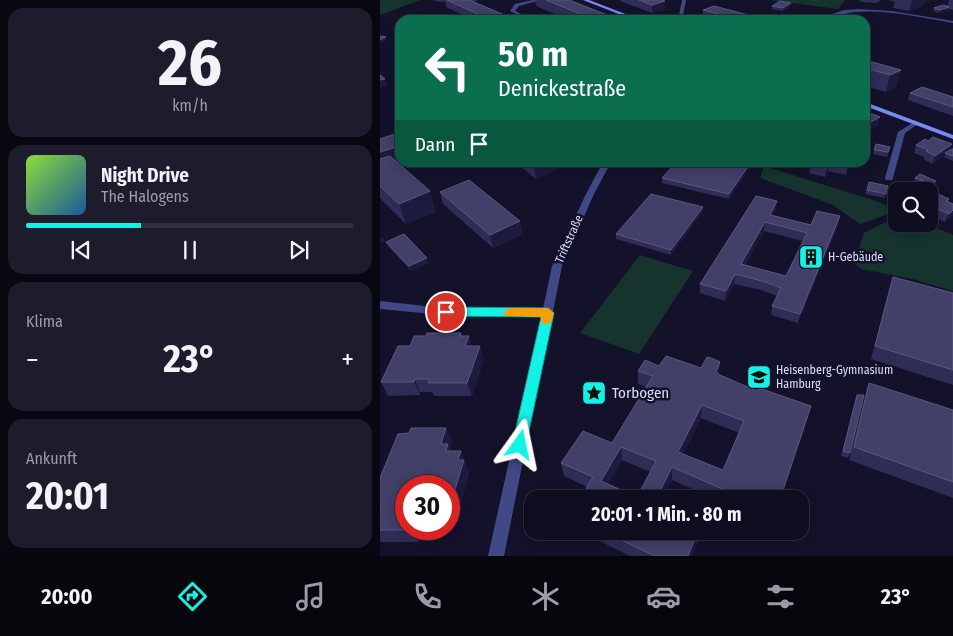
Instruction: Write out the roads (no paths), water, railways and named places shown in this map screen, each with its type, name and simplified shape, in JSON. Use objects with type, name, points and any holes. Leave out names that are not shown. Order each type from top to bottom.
[{"type":"main road","points":[[585,0],[626,15]]},
{"type":"main road","points":[[870,106],[953,137]]},
{"type":"street","points":[[521,15],[512,11],[517,5],[539,0]]},
{"type":"street","points":[[681,15],[684,0]]},
{"type":"street","points":[[834,15],[863,10],[953,22]]},
{"type":"street","points":[[889,178],[902,132],[916,123]]},
{"type":"street","name":"Triftstraße","points":[[496,556],[557,266],[604,167]]},
{"type":"street","points":[[380,305],[429,311],[548,313]]},
{"type":"place","name":"H-Gebäude","points":[[811,257]]},
{"type":"place","name":"Heisenberg-Gymnasium Hamburg","points":[[759,377]]},
{"type":"place","name":"Torbogen","points":[[594,393]]}]
